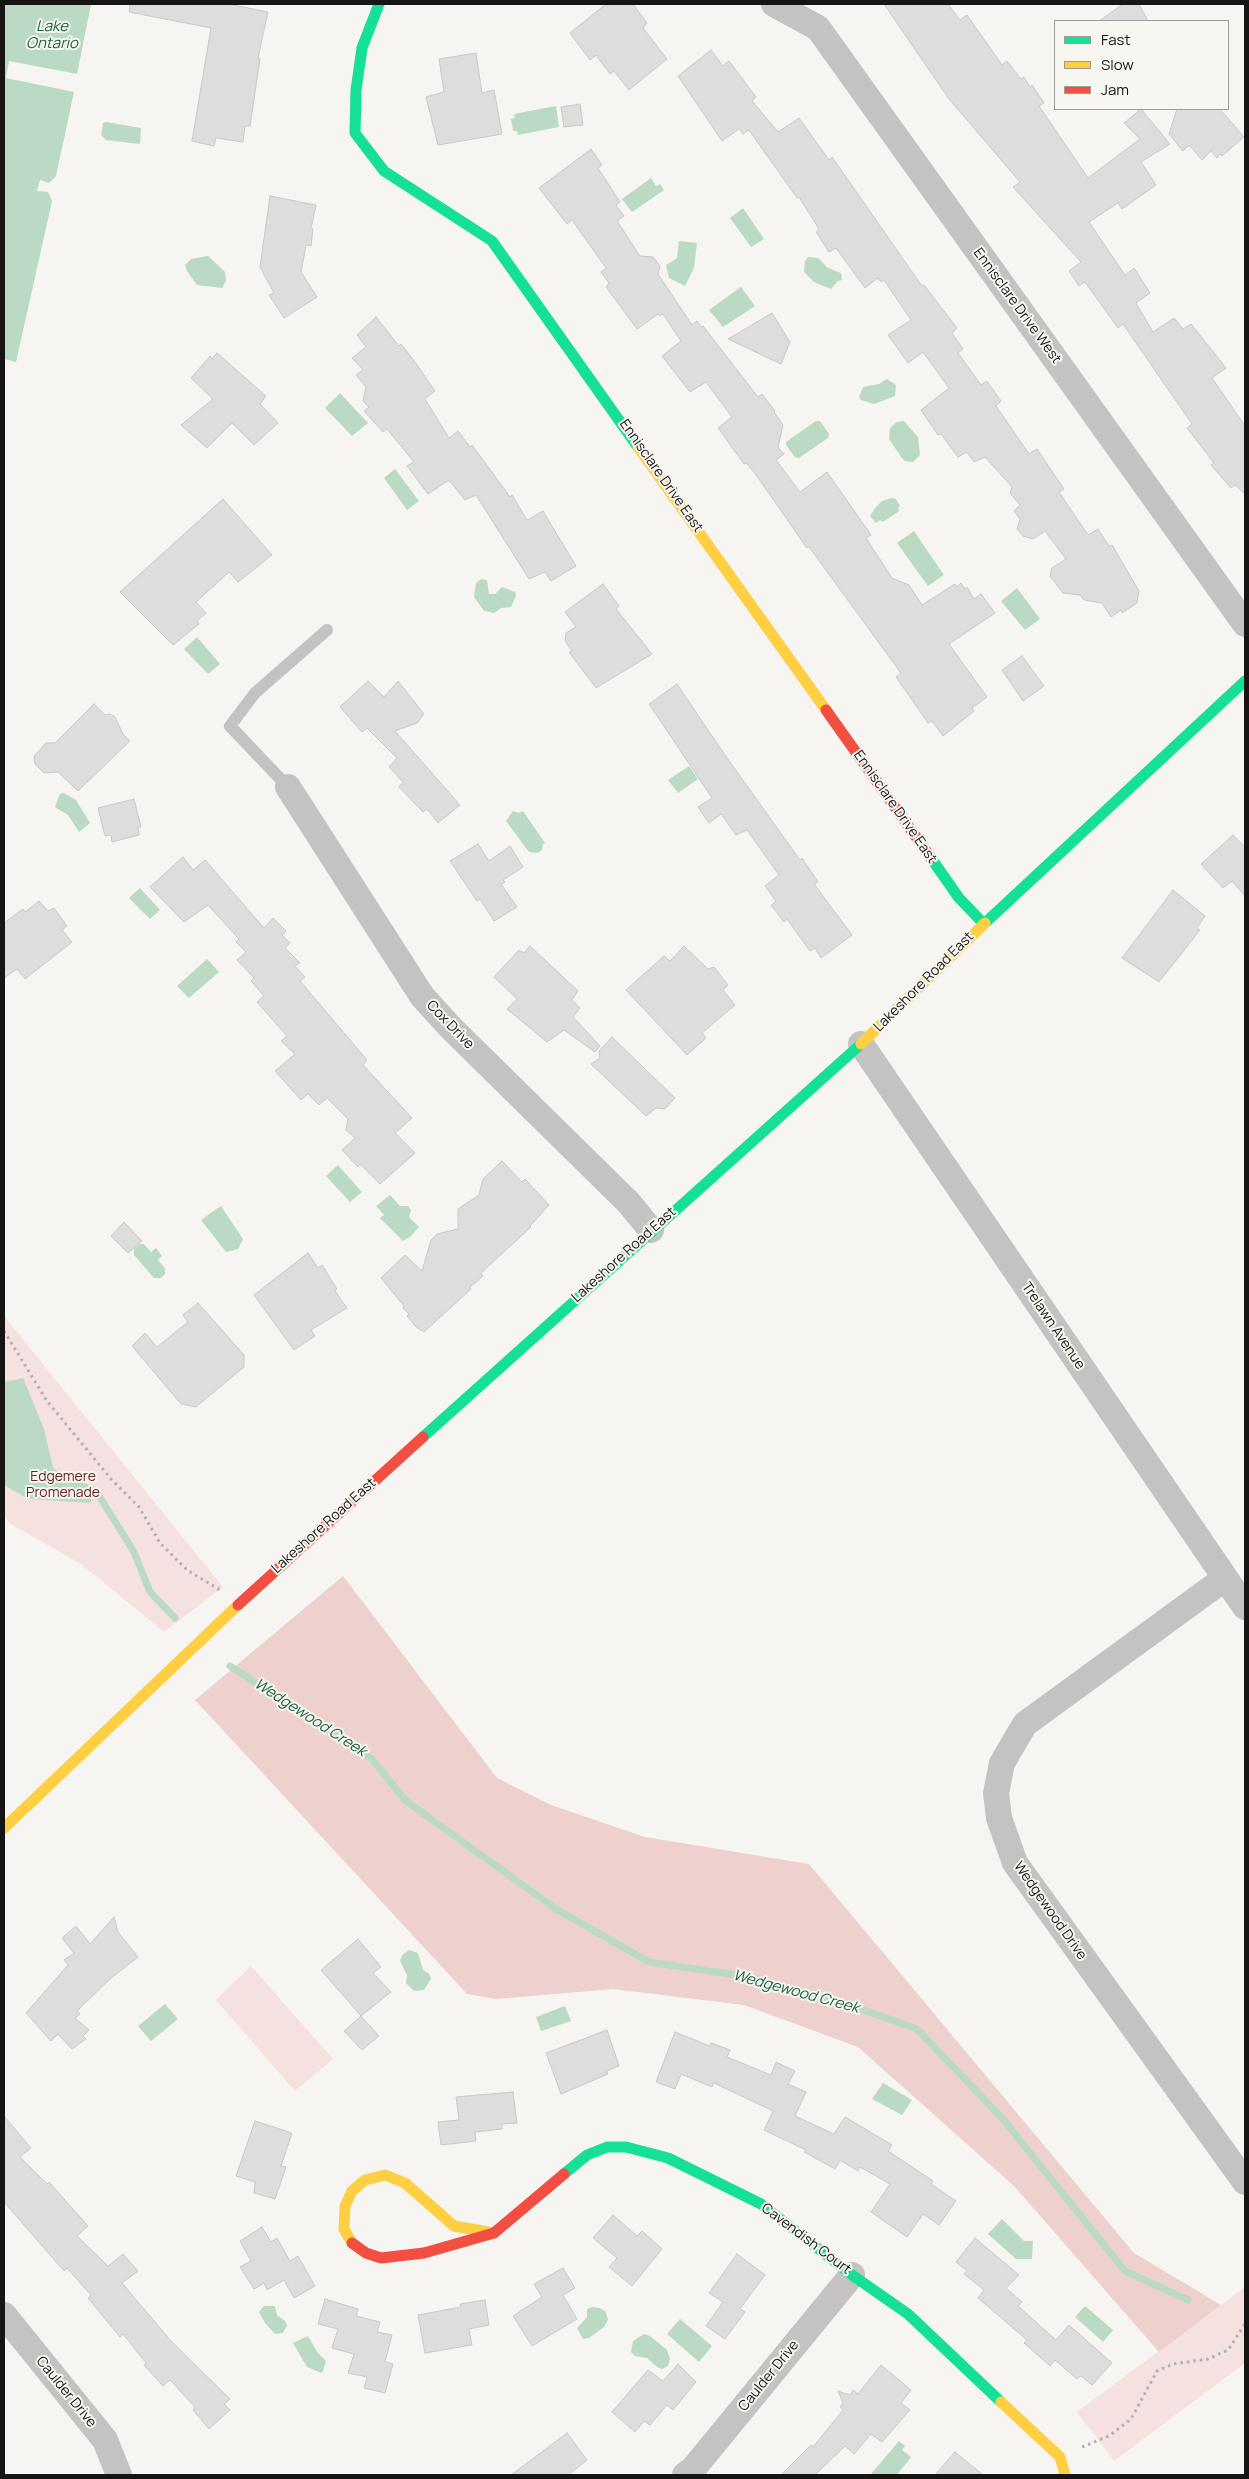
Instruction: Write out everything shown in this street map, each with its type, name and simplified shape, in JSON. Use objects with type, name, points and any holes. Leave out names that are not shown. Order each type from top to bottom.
[{"type":"street","name":"Ennisclare Drive East","points":[[380,4],[362,48],[356,90],[355,133],[384,171],[492,241],[960,898],[984,924]]},
{"type":"street","name":"Ennisclare Drive West","points":[[774,4],[818,28],[1245,624]]},
{"type":"street","name":"Lakeshore Road East","points":[[4,1828],[189,1650],[651,1230],[861,1044],[984,924],[1245,681]]},
{"type":"street","name":"Cox Drive","points":[[288,787],[422,996],[451,1028],[629,1203],[651,1230]]},
{"type":"street","name":"Trelawn Avenue","points":[[861,1044],[1245,1607]]},
{"type":"street","name":"Wedgewood Drive","points":[[1224,1578],[1025,1724],[1002,1763],[996,1793],[999,1818],[1015,1863],[1245,2182]]},
{"type":"street","name":"Cavendish Court","points":[[494,2233],[454,2226],[404,2183],[385,2175],[365,2180],[352,2191],[345,2206],[344,2229],[353,2244],[366,2253],[381,2258],[424,2253],[494,2233],[588,2155],[607,2147],[626,2147],[668,2158],[761,2204],[852,2275],[908,2314],[1060,2457]]},
{"type":"street","name":"Caulder Drive","points":[[685,2475],[694,2468],[852,2275]]},
{"type":"street","name":"Caulder Drive","points":[[4,2314],[105,2440],[119,2475]]},
{"type":"street","points":[[1060,2457],[1065,2475]]},
{"type":"lane","points":[[288,787],[230,726],[255,694],[327,630]]},
{"type":"path","points":[[4,1330],[48,1401],[111,1479],[142,1512],[160,1543],[187,1570],[223,1592]]},
{"type":"path","points":[[1060,2457],[1109,2436],[1130,2419],[1157,2371],[1172,2364],[1208,2359],[1228,2350],[1245,2324]]},
{"type":"green space","name":"Edgemere Promenade","points":[[4,1316],[223,1587],[164,1632],[81,1564],[9,1523],[4,1515]]},
{"type":"green space","points":[[251,1966],[333,2059],[295,2091],[216,2000]]},
{"type":"green space","points":[[1245,2287],[1245,2363],[1114,2461],[1077,2412]]},
{"type":"shaded area","points":[[343,1576],[497,1778],[551,1805],[645,1837],[809,1864],[1134,2253],[1221,2305],[1159,2352],[1014,2186],[858,2047],[744,2005],[613,1989],[496,1999],[467,1994],[195,1700]]},
{"type":"water","name":"Lake Ontario","points":[[4,4],[91,4],[77,74],[9,61],[6,78],[74,92],[56,176],[49,183],[40,180],[37,191],[48,192],[52,201],[16,362],[4,359]]},
{"type":"water","points":[[556,106],[559,127],[518,135],[517,131],[513,131],[511,119],[515,118],[514,114]]},
{"type":"water","points":[[103,123],[141,128],[140,144],[106,140],[101,135]]},
{"type":"water","points":[[651,178],[656,186],[660,184],[664,190],[632,212],[622,199]]},
{"type":"water","points":[[743,208],[764,239],[751,247],[730,218]]},
{"type":"water","points":[[679,241],[697,243],[694,268],[685,286],[669,278],[666,265],[677,258]]},
{"type":"water","points":[[208,256],[225,272],[226,281],[222,288],[197,285],[187,271],[185,265],[191,259]]},
{"type":"water","points":[[808,257],[818,258],[828,268],[841,273],[842,280],[838,281],[831,289],[814,282],[804,272],[805,261]]},
{"type":"water","points":[[741,287],[755,306],[723,327],[709,310]]},
{"type":"water","points":[[887,379],[896,385],[895,396],[874,404],[861,400],[859,397],[863,387],[879,384]]},
{"type":"water","points":[[340,393],[368,423],[352,436],[325,408]]},
{"type":"water","points":[[816,421],[820,421],[829,434],[828,438],[799,458],[795,457],[786,445],[786,442]]},
{"type":"water","points":[[904,421],[918,437],[920,455],[913,462],[905,461],[889,439],[890,428],[897,422]]},
{"type":"water","points":[[395,469],[419,501],[407,510],[384,478]]},
{"type":"water","points":[[892,498],[896,499],[900,506],[898,508],[899,511],[883,522],[880,520],[876,523],[870,516],[875,508],[882,501]]},
{"type":"water","points":[[914,531],[944,575],[928,586],[897,543]]},
{"type":"water","points":[[481,579],[487,580],[489,594],[495,594],[502,587],[515,592],[516,596],[511,607],[501,608],[494,613],[484,611],[474,597],[476,583]]},
{"type":"water","points":[[1017,588],[1040,619],[1025,630],[1001,601]]},
{"type":"water","points":[[197,637],[220,664],[208,674],[184,649]]},
{"type":"water","points":[[689,766],[698,779],[678,793],[668,780]]},
{"type":"water","points":[[64,793],[76,800],[90,823],[79,832],[68,815],[55,807],[60,794]]},
{"type":"water","points":[[513,811],[519,813],[523,811],[545,843],[542,850],[537,853],[529,852],[506,821]]},
{"type":"water","points":[[140,888],[160,910],[150,919],[129,898]]},
{"type":"water","points":[[207,959],[219,972],[189,998],[177,986]]},
{"type":"water","points":[[338,1165],[362,1192],[350,1202],[326,1176]]},
{"type":"water","points":[[390,1195],[400,1206],[408,1206],[411,1210],[409,1217],[419,1227],[410,1237],[403,1241],[380,1218],[384,1215],[376,1206]]},
{"type":"water","points":[[221,1206],[243,1239],[238,1249],[226,1252],[201,1220]]},
{"type":"water","points":[[139,1244],[144,1244],[151,1252],[156,1248],[162,1256],[158,1260],[165,1268],[165,1274],[161,1278],[154,1278],[134,1255],[134,1249]]},
{"type":"water","points":[[23,1378],[44,1429],[53,1468],[70,1478],[98,1488],[90,1503],[28,1499],[4,1485],[4,1382]]},
{"type":"water","points":[[409,1950],[418,1953],[423,1970],[429,1974],[431,1979],[424,1990],[414,1991],[406,1983],[407,1975],[400,1961],[402,1955]]},
{"type":"water","points":[[165,2004],[178,2019],[151,2041],[138,2026]]},
{"type":"water","points":[[565,2006],[571,2021],[541,2031],[536,2017]]},
{"type":"water","points":[[883,2083],[912,2100],[902,2115],[872,2099]]},
{"type":"water","points":[[1002,2219],[1024,2241],[1033,2241],[1032,2259],[1016,2259],[988,2234]]},
{"type":"water","points":[[264,2306],[275,2306],[277,2315],[287,2325],[283,2333],[275,2334],[265,2323],[259,2312]]},
{"type":"water","points":[[1085,2306],[1113,2330],[1103,2342],[1075,2317]]},
{"type":"water","points":[[593,2307],[600,2308],[606,2312],[608,2320],[604,2327],[589,2338],[583,2339],[577,2328],[587,2317],[587,2309]]},
{"type":"water","points":[[680,2319],[712,2346],[699,2362],[667,2334]]},
{"type":"water","points":[[644,2334],[650,2336],[667,2350],[670,2359],[668,2366],[662,2369],[647,2358],[635,2356],[631,2352],[633,2341]]},
{"type":"water","points":[[308,2336],[318,2353],[326,2361],[322,2373],[307,2367],[293,2343]]},
{"type":"water","points":[[899,2441],[905,2446],[902,2450],[911,2457],[897,2475],[871,2474]]},
{"type":"building","points":[[130,4],[228,4],[268,12],[258,58],[260,59],[250,126],[245,126],[243,142],[216,138],[214,146],[192,141],[211,28],[129,12]]},
{"type":"building","points":[[606,4],[633,4],[647,23],[643,28],[667,59],[629,90],[614,71],[610,74],[596,55],[590,60],[570,33]]},
{"type":"building","points":[[884,4],[948,4],[960,20],[967,15],[1002,65],[1007,61],[1021,79],[1024,77],[1030,87],[1032,85],[1044,103],[1039,106],[1088,178],[1140,139],[1124,123],[1140,110],[1142,110],[1170,144],[1141,162],[1156,185],[1122,209],[1118,203],[1089,222],[1125,275],[1134,268],[1150,293],[1136,303],[1153,332],[1174,318],[1183,329],[1191,324],[1226,368],[1212,378],[1245,426],[1245,494],[1235,485],[1231,488],[1211,465],[1214,463],[1187,428],[1192,424],[1123,324],[1118,328],[1085,282],[1079,286],[1069,271],[1081,262],[1013,187],[1020,182],[949,99]]},
{"type":"building","points":[[1123,4],[1139,4],[1147,20],[1100,20]]},
{"type":"building","points":[[711,50],[723,66],[729,61],[756,97],[752,101],[778,132],[799,118],[829,160],[832,157],[922,286],[924,285],[957,328],[952,333],[963,349],[958,353],[981,385],[987,381],[1001,401],[996,406],[1029,454],[1037,449],[1064,489],[1059,492],[1088,535],[1098,529],[1109,546],[1112,545],[1139,591],[1137,603],[1122,613],[1121,610],[1111,617],[1102,603],[1084,600],[1080,595],[1063,593],[1050,576],[1052,568],[1066,559],[1045,531],[1033,539],[1023,536],[1017,529],[1020,519],[1014,511],[1020,505],[1010,493],[1012,487],[985,457],[974,462],[967,452],[958,457],[941,434],[938,435],[921,410],[949,388],[923,352],[908,363],[888,335],[911,320],[884,280],[881,282],[878,278],[865,288],[836,248],[829,252],[816,232],[819,229],[799,197],[797,198],[749,130],[743,134],[739,129],[722,141],[678,76]]},
{"type":"building","points":[[476,53],[482,93],[494,90],[502,134],[438,145],[426,97],[444,92],[439,59]]},
{"type":"building","points":[[580,104],[583,125],[564,127],[561,107]]},
{"type":"building","points":[[1177,110],[1221,110],[1244,137],[1222,156],[1220,154],[1217,158],[1211,151],[1202,160],[1189,145],[1183,151],[1169,134]]},
{"type":"building","points":[[591,149],[602,165],[598,168],[620,202],[616,205],[624,216],[617,221],[640,256],[653,257],[660,266],[658,274],[692,325],[697,321],[701,327],[703,326],[758,397],[762,394],[775,411],[783,425],[778,447],[784,454],[776,460],[800,492],[827,472],[871,535],[866,538],[892,578],[909,585],[922,605],[955,584],[957,587],[961,583],[965,589],[967,587],[974,599],[981,594],[995,613],[949,644],[987,697],[972,708],[974,711],[943,736],[932,721],[928,723],[896,677],[901,673],[809,547],[807,548],[754,472],[746,463],[744,464],[718,428],[732,417],[706,382],[690,392],[662,356],[681,341],[663,314],[660,316],[658,314],[637,329],[606,287],[609,283],[601,272],[606,268],[572,220],[567,224],[539,188]]},
{"type":"building","points":[[270,196],[316,205],[311,228],[313,229],[311,246],[306,245],[301,272],[317,297],[284,318],[269,295],[274,293],[260,267]]},
{"type":"building","points":[[772,313],[790,342],[781,364],[728,339]]},
{"type":"building","points":[[376,317],[399,346],[401,344],[435,391],[425,399],[449,438],[458,431],[470,447],[472,445],[510,497],[512,495],[527,520],[543,511],[576,566],[551,581],[545,572],[529,579],[476,495],[465,500],[449,480],[428,494],[407,466],[414,462],[387,429],[383,432],[364,411],[369,407],[363,401],[366,387],[356,375],[363,370],[352,358],[366,347],[357,335]]},
{"type":"building","points":[[217,353],[266,396],[260,404],[278,423],[254,445],[232,423],[207,448],[181,425],[213,399],[191,378],[210,356],[212,359]]},
{"type":"building","points":[[223,499],[272,555],[238,582],[229,572],[196,602],[206,613],[197,621],[199,624],[173,645],[120,592]]},
{"type":"building","points":[[603,584],[619,606],[616,609],[652,654],[596,688],[569,652],[572,651],[565,641],[566,633],[576,627],[565,612]]},
{"type":"building","points":[[1022,656],[1044,686],[1023,701],[1002,670]]},
{"type":"building","points":[[368,681],[384,697],[398,681],[424,714],[417,723],[395,731],[460,805],[438,823],[427,809],[423,812],[399,787],[403,782],[389,767],[397,758],[367,728],[362,732],[340,707]]},
{"type":"building","points":[[677,684],[800,860],[802,858],[818,882],[814,884],[852,935],[821,958],[815,948],[810,951],[787,919],[784,922],[771,905],[776,901],[765,886],[779,875],[747,830],[736,835],[721,814],[709,823],[698,807],[712,798],[649,704]]},
{"type":"building","points":[[94,704],[105,715],[110,714],[115,717],[123,734],[130,741],[78,791],[58,772],[44,773],[35,764],[34,756],[46,743],[55,743]]},
{"type":"building","points":[[134,799],[141,827],[138,827],[139,835],[112,842],[111,835],[105,836],[98,808]]},
{"type":"building","points":[[1233,835],[1245,847],[1245,896],[1232,881],[1223,888],[1201,864]]},
{"type":"building","points":[[478,844],[489,861],[510,846],[523,867],[503,880],[505,882],[501,884],[517,907],[494,921],[480,899],[477,901],[450,861]]},
{"type":"building","points":[[183,857],[193,870],[205,860],[264,928],[273,918],[286,931],[282,935],[290,943],[285,948],[300,963],[295,966],[305,977],[300,981],[367,1060],[363,1065],[412,1118],[395,1133],[415,1153],[380,1184],[360,1164],[358,1167],[342,1150],[355,1138],[346,1130],[348,1119],[327,1098],[319,1105],[308,1094],[301,1100],[275,1071],[295,1054],[281,1041],[287,1036],[257,1002],[264,996],[251,981],[254,978],[237,960],[246,952],[236,942],[239,939],[208,905],[184,922],[150,887]]},
{"type":"building","points":[[1173,890],[1205,916],[1197,928],[1200,930],[1159,982],[1122,958]]},
{"type":"building","points":[[39,901],[48,911],[54,908],[67,926],[62,930],[72,942],[25,979],[17,969],[4,978],[4,923],[23,909],[25,912]]},
{"type":"building","points":[[530,946],[578,991],[572,1000],[580,1008],[573,1017],[600,1046],[595,1052],[564,1030],[547,1042],[507,1009],[517,999],[494,977],[519,950],[524,953]]},
{"type":"building","points":[[684,946],[708,969],[714,967],[728,985],[723,990],[735,1005],[702,1033],[706,1038],[687,1055],[626,990],[664,956],[670,961]]},
{"type":"building","points":[[612,1037],[675,1098],[665,1109],[656,1108],[646,1116],[591,1064],[600,1058],[599,1051]]},
{"type":"building","points":[[502,1161],[522,1182],[525,1179],[549,1205],[531,1227],[481,1273],[483,1276],[470,1287],[471,1289],[424,1332],[416,1327],[407,1316],[409,1314],[403,1308],[404,1306],[381,1278],[405,1255],[422,1271],[431,1240],[437,1234],[458,1229],[458,1209],[479,1195],[483,1179]]},
{"type":"building","points":[[124,1222],[142,1241],[128,1253],[111,1236]]},
{"type":"building","points":[[308,1253],[318,1268],[322,1265],[337,1289],[335,1291],[347,1308],[311,1330],[315,1336],[294,1350],[254,1295]]},
{"type":"building","points":[[198,1303],[244,1355],[244,1367],[196,1407],[181,1404],[132,1346],[145,1333],[157,1347],[188,1322],[183,1315]]},
{"type":"building","points":[[114,1917],[118,1932],[138,1957],[111,1978],[77,2011],[80,2014],[75,2018],[89,2030],[83,2036],[86,2039],[72,2049],[58,2034],[51,2041],[26,2013],[68,1965],[64,1960],[74,1953],[62,1938],[76,1926],[90,1944]]},
{"type":"building","points":[[358,1939],[381,1967],[373,1973],[391,1992],[361,2016],[321,1970]]},
{"type":"building","points":[[361,2016],[379,2036],[362,2050],[344,2031]]},
{"type":"building","points":[[607,2030],[619,2066],[607,2071],[608,2074],[561,2094],[546,2053]]},
{"type":"building","points":[[675,2032],[710,2046],[711,2043],[730,2050],[727,2057],[771,2075],[776,2062],[795,2071],[788,2084],[806,2092],[795,2116],[834,2134],[845,2117],[892,2145],[888,2151],[933,2181],[931,2184],[956,2201],[939,2225],[923,2214],[907,2237],[871,2212],[890,2184],[860,2167],[858,2171],[840,2160],[835,2169],[804,2152],[806,2150],[764,2130],[773,2111],[714,2083],[712,2087],[681,2074],[675,2089],[656,2082]]},
{"type":"building","points":[[513,2092],[517,2123],[502,2124],[502,2129],[475,2132],[476,2141],[441,2145],[438,2122],[459,2120],[456,2097]]},
{"type":"building","points":[[4,2116],[31,2148],[20,2157],[47,2184],[49,2182],[88,2226],[77,2236],[108,2266],[123,2254],[138,2271],[122,2283],[171,2341],[230,2399],[224,2404],[230,2410],[209,2429],[193,2410],[195,2407],[170,2380],[163,2386],[144,2365],[146,2363],[123,2334],[120,2337],[88,2298],[91,2295],[67,2268],[64,2271],[4,2202]]},
{"type":"building","points":[[255,2121],[292,2133],[281,2166],[286,2167],[275,2199],[254,2193],[255,2182],[236,2176]]},
{"type":"building","points":[[613,2215],[637,2236],[642,2231],[662,2249],[632,2286],[609,2267],[617,2258],[593,2238]]},
{"type":"building","points":[[262,2227],[271,2242],[277,2238],[290,2261],[298,2256],[315,2286],[294,2298],[284,2280],[267,2290],[264,2283],[254,2289],[240,2267],[251,2261],[240,2241]]},
{"type":"building","points":[[975,2238],[1019,2275],[1006,2288],[1022,2302],[1018,2306],[1056,2340],[1069,2325],[1112,2363],[1092,2385],[1081,2376],[1077,2379],[1055,2360],[1050,2366],[1024,2343],[1027,2340],[978,2298],[984,2290],[964,2274],[967,2271],[956,2262]]},
{"type":"building","points":[[737,2254],[765,2275],[740,2309],[745,2312],[725,2339],[706,2326],[723,2302],[709,2293]]},
{"type":"building","points":[[563,2268],[575,2288],[563,2295],[577,2319],[532,2346],[513,2316],[542,2297],[534,2284]]},
{"type":"building","points":[[325,2299],[358,2309],[356,2316],[380,2322],[377,2332],[392,2335],[385,2362],[393,2364],[385,2393],[364,2388],[367,2377],[348,2373],[354,2354],[332,2348],[338,2329],[318,2324]]},
{"type":"building","points":[[485,2300],[489,2325],[469,2329],[472,2345],[425,2353],[418,2315],[461,2307],[460,2304]]},
{"type":"building","points":[[678,2364],[696,2382],[673,2410],[667,2405],[650,2425],[644,2421],[635,2432],[612,2412],[648,2370],[663,2381]]},
{"type":"building","points":[[881,2365],[911,2390],[901,2403],[910,2410],[882,2442],[871,2434],[854,2454],[845,2446],[815,2475],[781,2475],[811,2445],[813,2447],[843,2410],[840,2407],[843,2403],[838,2391],[850,2395],[853,2390],[858,2394]]},
{"type":"building","points":[[567,2433],[587,2460],[568,2475],[511,2475]]},
{"type":"building","points":[[955,2452],[983,2475],[935,2475]]},
{"type":"waterway","name":"Wedgewood Creek","points":[[87,1489],[96,1491],[134,1552],[150,1592],[175,1618]]},
{"type":"waterway","name":"Wedgewood Creek","points":[[230,1666],[371,1758],[406,1801],[556,1909],[649,1962],[750,1977],[847,2004],[917,2029],[1002,2118],[1125,2271],[1188,2300]]},
{"type":"traffic: fast","points":[[379,4],[362,48],[356,90],[355,133],[384,171],[492,241],[638,447]]},
{"type":"traffic: fast","points":[[985,923],[1245,681]]},
{"type":"traffic: fast","points":[[931,858],[959,898],[984,924]]},
{"type":"traffic: fast","points":[[423,1437],[861,1044]]},
{"type":"traffic: fast","points":[[564,2174],[587,2155],[607,2147],[626,2147],[668,2158],[761,2204],[852,2275],[908,2314],[1001,2402]]},
{"type":"traffic: slow","points":[[638,447],[826,710]]},
{"type":"traffic: slow","points":[[861,1044],[985,923]]},
{"type":"traffic: slow","points":[[4,1828],[238,1605]]},
{"type":"traffic: slow","points":[[352,2243],[344,2229],[345,2206],[352,2191],[365,2180],[385,2175],[405,2183],[454,2226],[494,2233]]},
{"type":"traffic: slow","points":[[1001,2402],[1060,2457],[1065,2475]]},
{"type":"traffic: jam","points":[[826,710],[931,858]]},
{"type":"traffic: jam","points":[[238,1605],[423,1437]]},
{"type":"traffic: jam","points":[[352,2243],[366,2253],[381,2258],[424,2253],[494,2233],[564,2174]]}]
